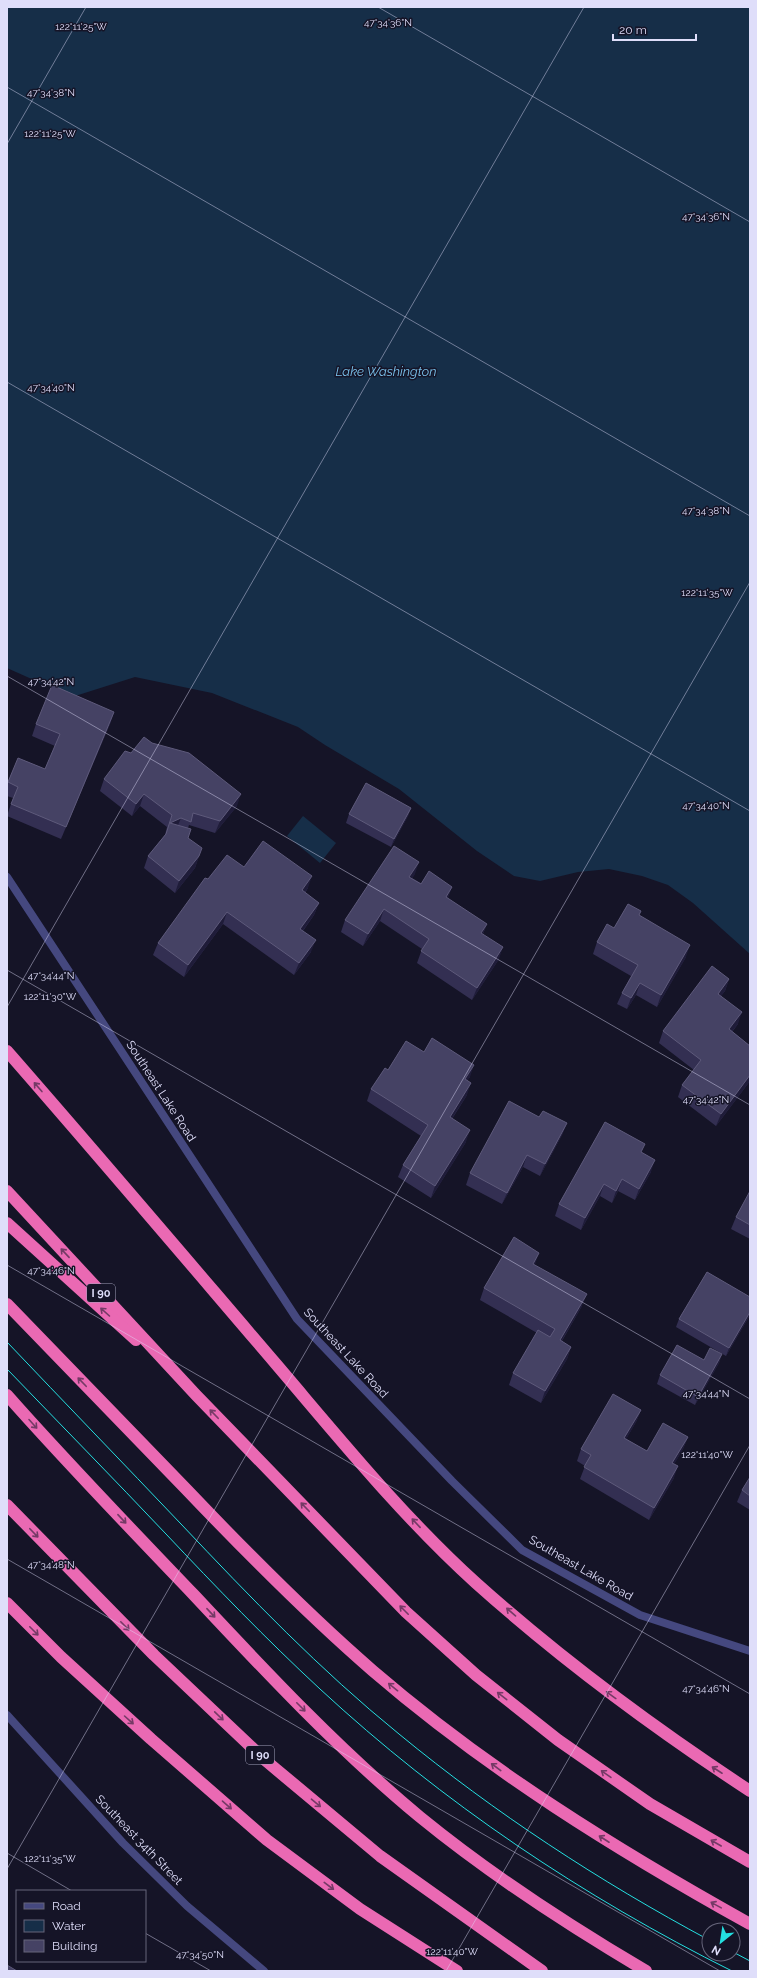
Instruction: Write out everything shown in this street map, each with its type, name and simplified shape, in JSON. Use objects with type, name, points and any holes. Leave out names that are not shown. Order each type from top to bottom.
[{"type":"highway","points":[[7,1051],[356,1458],[424,1532],[475,1582],[606,1691],[682,1747],[750,1791]]},
{"type":"highway","name":"I 90","points":[[7,1191],[196,1395],[406,1612],[476,1675],[558,1740],[650,1804],[750,1862]]},
{"type":"highway","points":[[7,1223],[196,1395]]},
{"type":"highway","points":[[7,1304],[264,1570],[319,1624],[433,1720],[504,1773],[620,1850],[750,1924]]},
{"type":"highway","points":[[7,1395],[242,1646],[338,1743],[371,1774],[420,1817],[498,1877],[551,1913],[646,1971]]},
{"type":"highway","name":"I 90","points":[[7,1505],[154,1654],[265,1760],[380,1856],[542,1971]]},
{"type":"highway","points":[[7,1603],[60,1657],[152,1740],[267,1840],[360,1909],[457,1971]]},
{"type":"street","name":"Southeast Lake Road","points":[[7,877],[297,1320],[452,1481],[522,1550],[640,1615],[750,1651]]},
{"type":"street","name":"Southeast 34th Street","points":[[7,1715],[123,1843],[187,1906],[264,1971]]},
{"type":"water","name":"Lake Washington","points":[[7,7],[750,7],[750,954],[693,903],[668,885],[642,876],[609,869],[578,872],[540,881],[514,876],[477,851],[399,789],[325,745],[298,727],[212,693],[135,677],[72,697],[7,668]]},
{"type":"water","points":[[303,816],[336,843],[320,863],[287,836]]},
{"type":"building","points":[[52,685],[114,712],[66,827],[11,804],[18,787],[8,782],[18,758],[45,769],[60,734],[36,724]]},
{"type":"building","points":[[144,737],[152,743],[189,753],[241,794],[220,821],[193,813],[191,822],[181,818],[170,823],[191,829],[188,838],[202,848],[199,856],[179,881],[148,856],[166,834],[172,815],[144,794],[136,804],[104,779],[125,751],[131,753]]},
{"type":"building","points":[[366,783],[411,808],[394,839],[349,814]]},
{"type":"building","points":[[263,841],[312,876],[302,890],[319,903],[300,929],[316,940],[299,963],[227,912],[188,965],[158,943],[205,878],[208,879],[227,855],[244,867]]},
{"type":"building","points":[[394,846],[419,862],[409,877],[421,884],[429,871],[452,887],[446,897],[487,924],[481,933],[503,947],[477,988],[421,951],[429,939],[384,909],[368,934],[345,920]]},
{"type":"building","points":[[628,904],[641,911],[639,915],[690,945],[661,995],[640,983],[631,998],[622,993],[638,965],[597,942],[607,924],[614,928]]},
{"type":"building","points":[[712,966],[729,979],[718,994],[742,1012],[729,1029],[750,1046],[750,1075],[721,1114],[682,1085],[701,1060],[663,1031]]},
{"type":"building","points":[[432,1038],[474,1065],[465,1079],[471,1083],[450,1117],[470,1130],[435,1186],[403,1165],[428,1125],[371,1089],[385,1068],[388,1070],[406,1041],[424,1052]]},
{"type":"building","points":[[509,1101],[539,1117],[543,1111],[567,1123],[545,1164],[527,1155],[507,1193],[470,1173]]},
{"type":"building","points":[[605,1122],[645,1144],[641,1152],[655,1160],[639,1189],[622,1179],[616,1191],[604,1184],[585,1218],[559,1204]]},
{"type":"building","points":[[750,1191],[750,1225],[736,1217]]},
{"type":"building","points":[[514,1237],[539,1253],[533,1264],[587,1294],[560,1340],[571,1347],[545,1391],[513,1373],[538,1330],[550,1337],[555,1329],[484,1288]]},
{"type":"building","points":[[707,1272],[750,1297],[750,1312],[729,1348],[679,1319]]},
{"type":"building","points":[[677,1345],[704,1360],[710,1348],[722,1354],[698,1397],[660,1375]]},
{"type":"building","points":[[613,1394],[641,1410],[624,1438],[647,1451],[663,1423],[688,1437],[672,1463],[678,1466],[654,1508],[584,1467],[591,1455],[581,1449]]},
{"type":"building","points":[[750,1477],[750,1496],[742,1490]]},
{"type":"building","points":[[7,1965],[17,1971],[7,1971]]},
{"type":"tram line","points":[[7,1342],[259,1606],[370,1710],[435,1763],[510,1818],[588,1870],[701,1936]]},
{"type":"tram line","points":[[7,1369],[222,1593],[300,1670],[367,1731],[415,1770],[516,1845],[622,1912],[732,1971]]},
{"type":"tram line","points":[[741,1956],[750,1961]]}]
